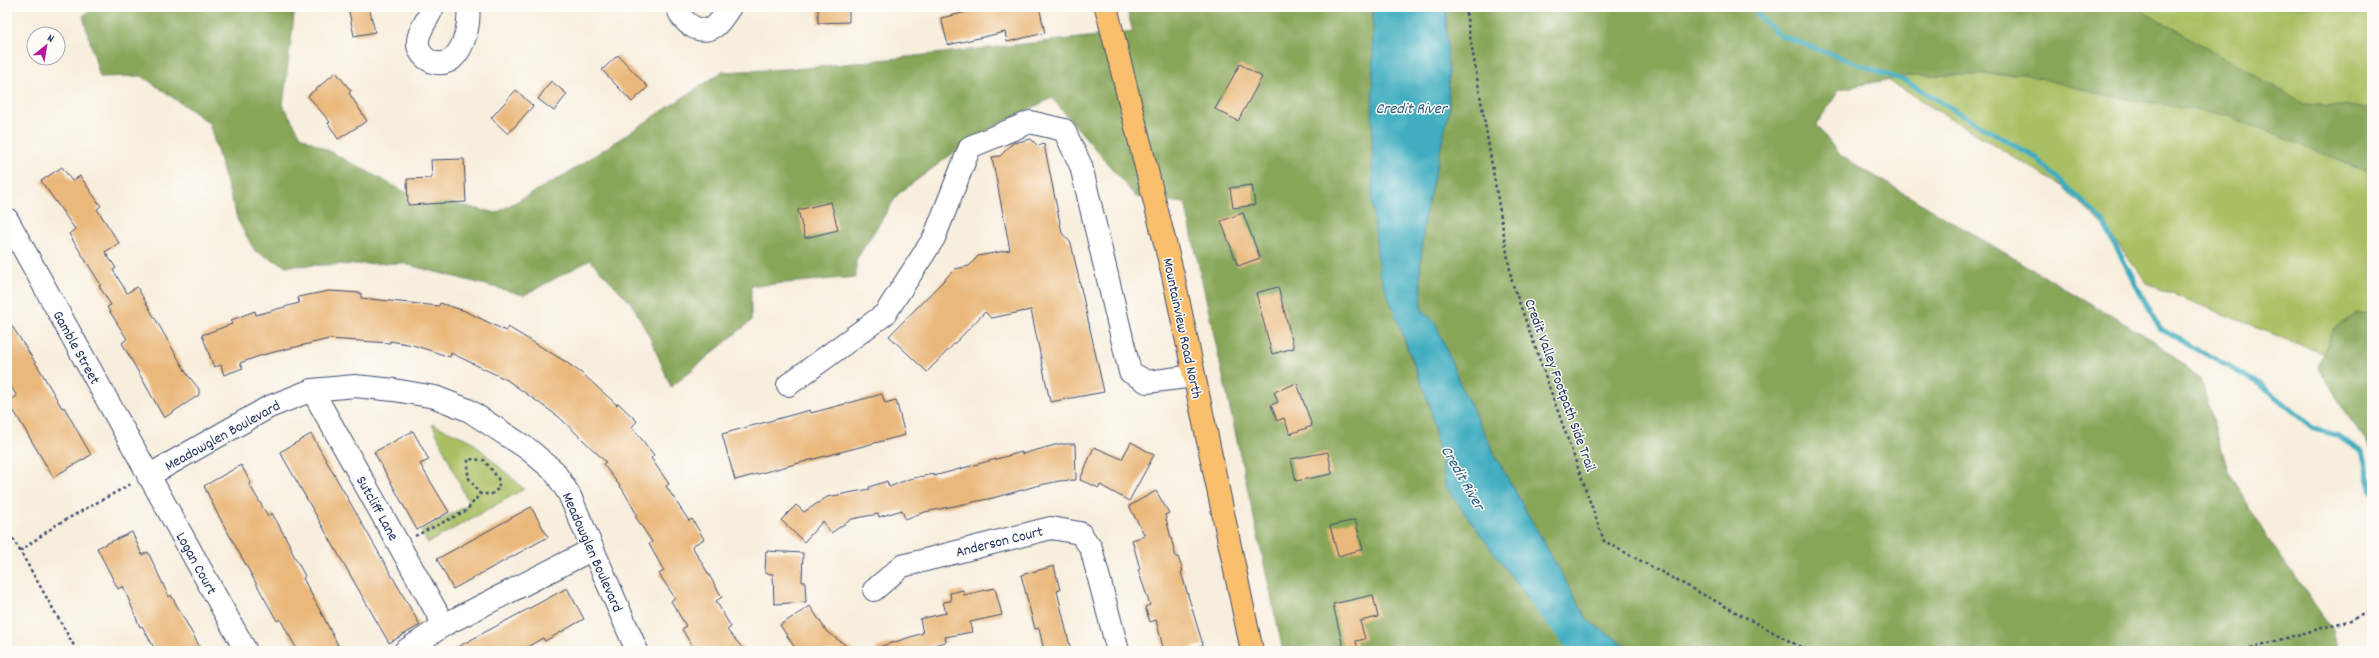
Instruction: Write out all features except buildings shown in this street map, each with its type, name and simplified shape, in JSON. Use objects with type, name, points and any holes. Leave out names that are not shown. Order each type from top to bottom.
[{"type":"main road","name":"Mountainview Road North","points":[[1106,7],[1173,275],[1252,651]]},
{"type":"street","points":[[433,7],[419,32],[418,42],[420,52],[426,59],[434,63],[443,63],[453,58],[461,46],[467,31],[468,7]]},
{"type":"street","points":[[678,7],[684,20],[692,27],[702,30],[713,28],[730,7]]},
{"type":"street","points":[[788,385],[884,314],[934,238],[970,147],[1030,122],[1064,130],[1081,166],[1130,372],[1147,382],[1194,376]]},
{"type":"street","name":"Gamble Street","points":[[7,219],[148,476]]},
{"type":"street","name":"Meadowglen Boulevard","points":[[148,476],[269,407],[312,390],[355,386],[394,390],[435,397],[468,410],[528,449],[554,471],[569,494],[637,651]]},
{"type":"street","name":"Sutcliff Lane","points":[[312,390],[444,625]]},
{"type":"street","name":"Logan Court","points":[[148,476],[246,651]]},
{"type":"street","name":"Anderson Court","points":[[874,590],[902,566],[1051,528],[1080,532],[1091,548],[1118,651]]},
{"type":"street","points":[[405,651],[444,625],[593,549]]},
{"type":"path","name":"Credit Valley Footpath Side Trail","points":[[1465,7],[1478,71],[1512,282],[1604,540],[1808,651]]},
{"type":"path","points":[[399,544],[466,510],[480,494],[492,494],[499,488],[498,478],[484,460],[468,459],[468,477],[480,494]]},
{"type":"path","points":[[20,551],[56,526],[148,476]]},
{"type":"path","points":[[7,528],[77,651]]},
{"type":"path","points":[[2239,651],[2351,620],[2372,610]]},
{"type":"green space","points":[[94,7],[138,7],[150,9],[183,7],[295,7],[283,105],[301,136],[409,194],[496,213],[568,173],[722,72],[807,68],[1133,32],[1126,7],[1373,7],[1373,113],[1404,340],[1430,406],[1446,487],[1528,599],[1603,651],[1283,651],[1185,203],[1136,197],[1052,98],[991,128],[956,151],[898,194],[856,260],[856,277],[751,286],[751,321],[671,387],[652,342],[632,304],[590,260],[524,295],[401,263],[286,266],[255,251],[238,221],[209,123],[142,76],[100,77],[83,16]]},
{"type":"green space","points":[[1446,7],[2137,7],[2304,104],[2372,108],[2372,174],[2226,115],[2103,95],[2024,74],[1907,76],[1840,89],[1816,125],[1841,156],[2154,341],[2200,378],[2228,470],[2266,536],[2333,630],[2338,651],[1635,651],[1588,621],[1498,461],[1462,388],[1435,322],[1422,310],[1420,270],[1424,220],[1449,111]]},
{"type":"green space","points":[[1777,7],[2372,7],[2372,451],[2358,423],[2331,357],[2147,284],[2109,231],[2063,187],[1835,48]]},
{"type":"green space","points":[[2357,313],[2372,313],[2372,450],[2347,416],[2318,365],[2334,329]]},
{"type":"green space","points":[[432,424],[470,440],[524,489],[428,543],[421,531],[469,504]]},
{"type":"water","name":"Credit River","points":[[1373,7],[1446,7],[1449,111],[1424,220],[1420,270],[1422,310],[1435,322],[1462,388],[1498,461],[1588,621],[1635,651],[1603,651],[1528,599],[1446,487],[1430,406],[1379,272],[1372,201]]},
{"type":"waterway","points":[[1755,7],[1758,15],[1779,35],[1905,81],[2036,158],[2102,220],[2159,328],[2261,385],[2314,429],[2339,436],[2362,451],[2372,492]]},
{"type":"waterway","name":"Credit River","points":[[1542,594],[1577,638],[1593,651]]}]
